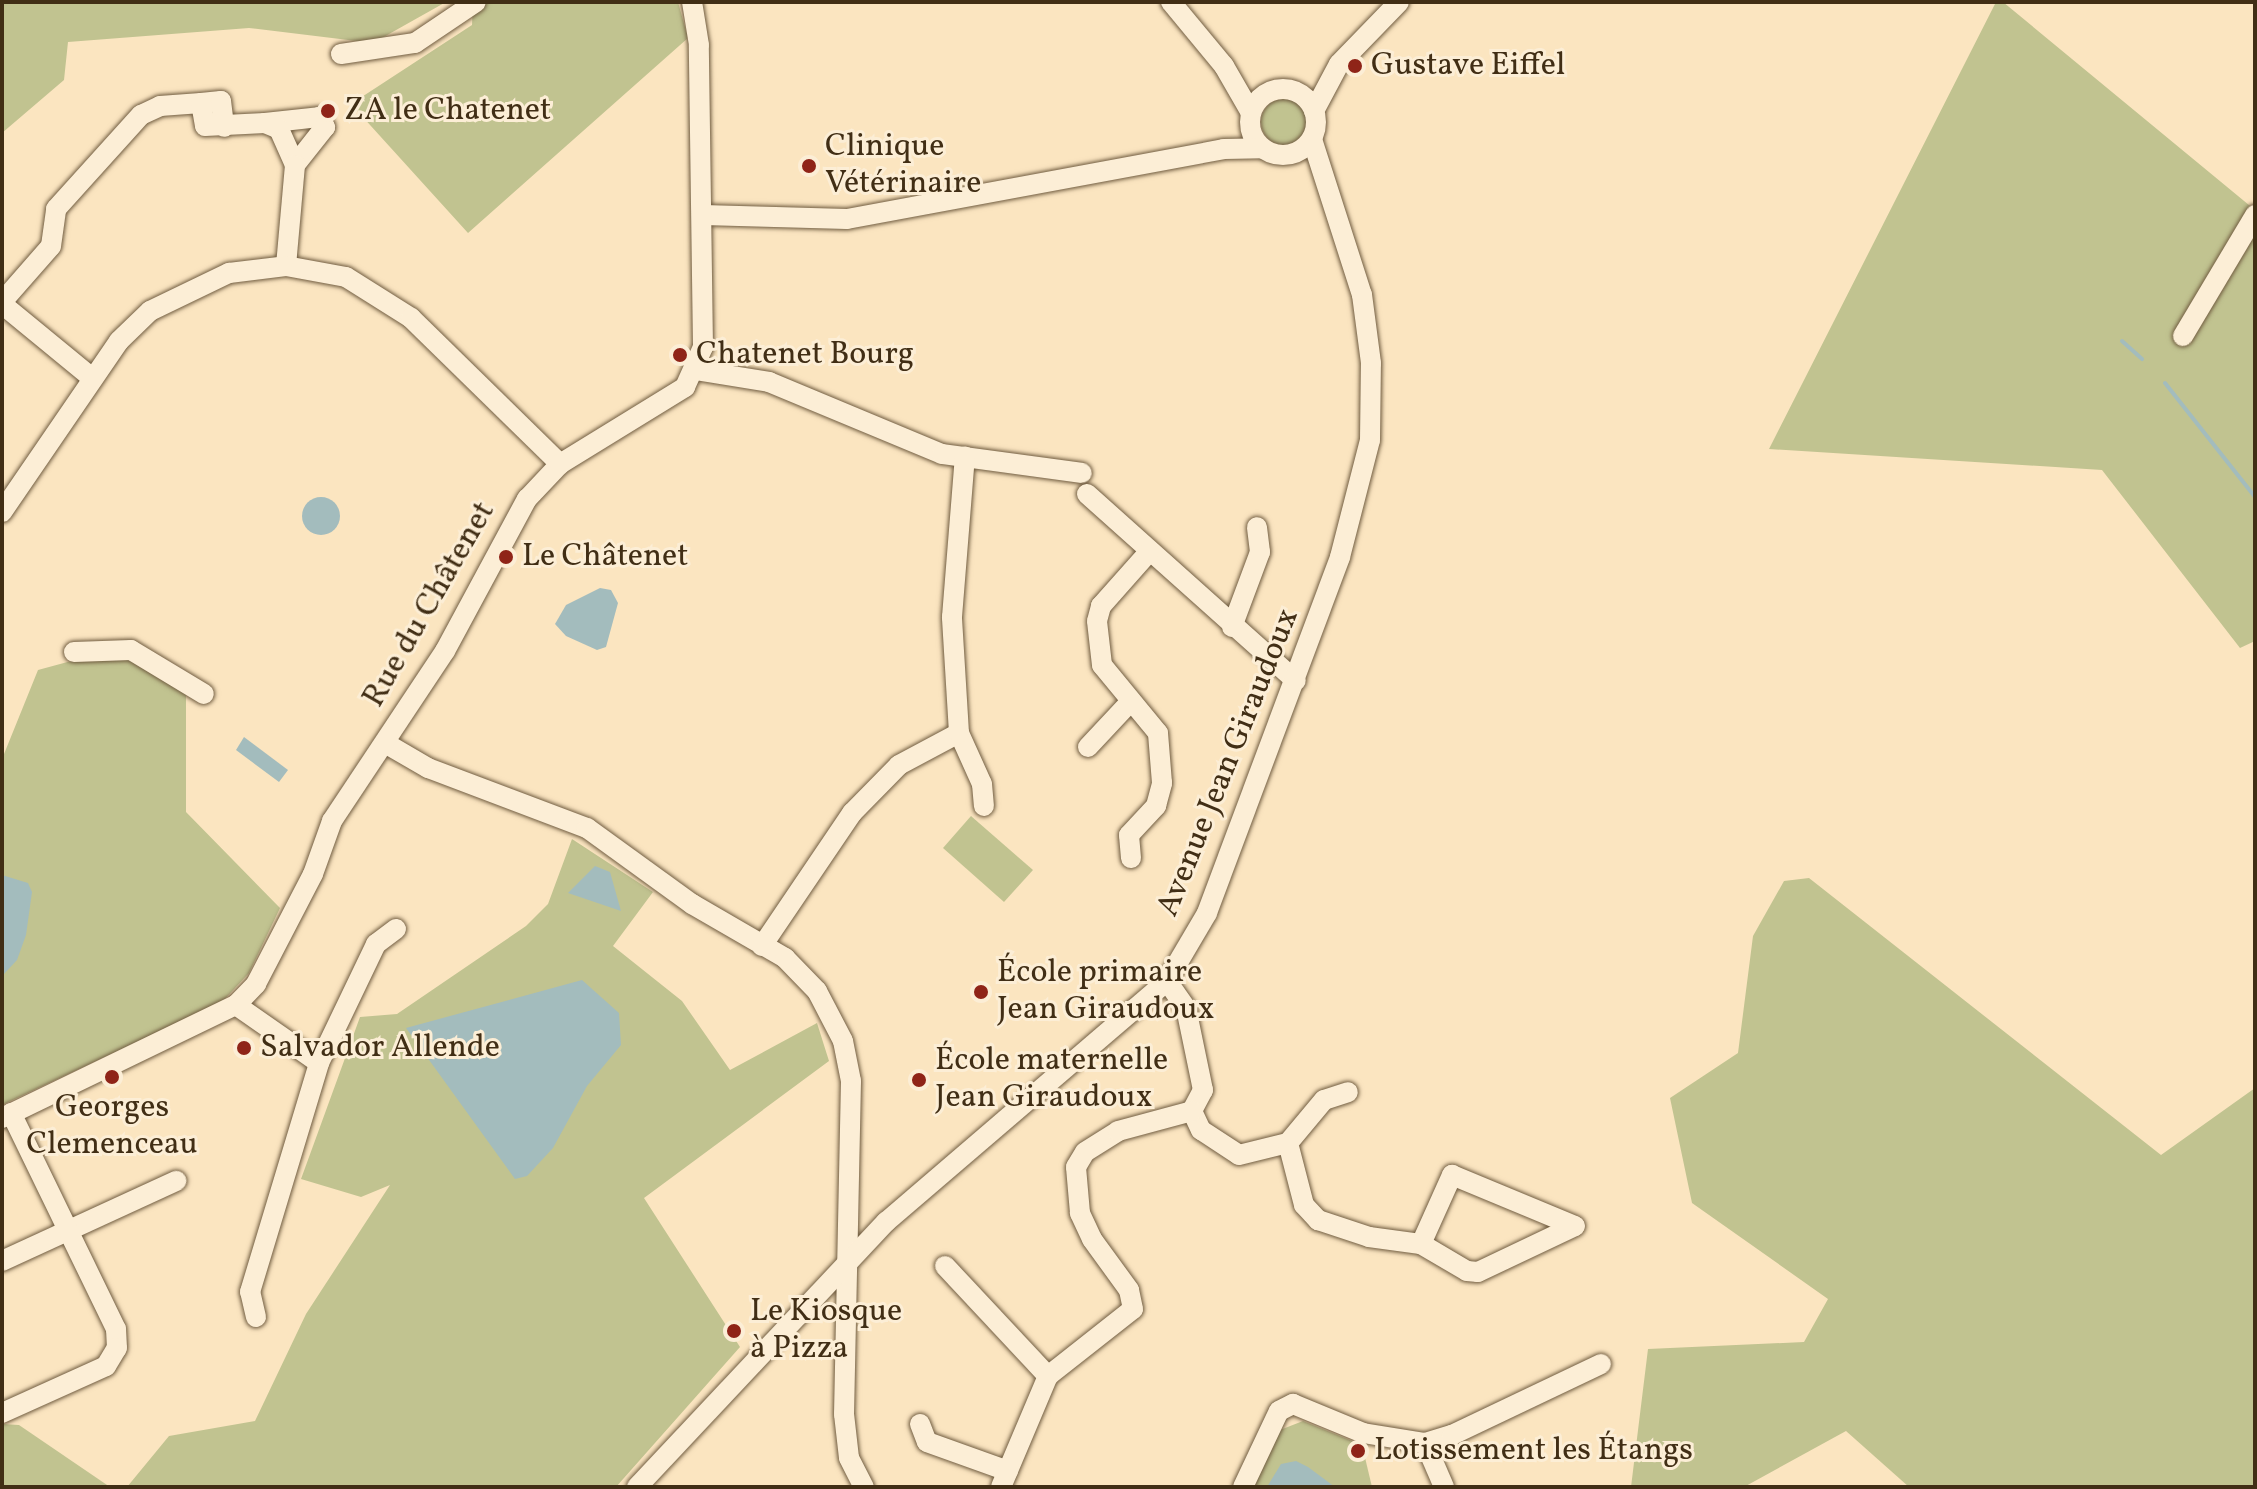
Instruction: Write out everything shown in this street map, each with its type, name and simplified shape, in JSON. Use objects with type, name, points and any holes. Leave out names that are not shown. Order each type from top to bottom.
[{"type":"street","points":[[341,54],[415,43],[476,2]]},
{"type":"street","points":[[692,2],[699,45],[703,215],[703,347],[695,370],[769,382],[942,454],[1082,473]]},
{"type":"street","points":[[1171,2],[1224,66],[1263,148]]},
{"type":"street","points":[[1285,155],[1312,139],[1314,111],[1339,64],[1399,2]]},
{"type":"street","points":[[1224,149],[1250,117],[1260,98],[1339,64]]},
{"type":"street","points":[[1224,66],[1283,90],[1314,111]]},
{"type":"street","points":[[92,378],[2,303],[51,246],[56,209],[141,115],[160,106],[201,103],[205,126],[224,127],[319,117],[325,127],[295,165]]},
{"type":"street","points":[[265,123],[288,140],[295,165],[286,266]]},
{"type":"street","name":"Avenue Jean Giraudoux","points":[[637,1487],[850,1256],[1167,981],[1212,901],[1340,557],[1370,440],[1371,363],[1362,295],[1320,178],[1312,139]]},
{"type":"street","points":[[703,215],[861,217],[1224,149],[1263,148],[1285,155],[1320,178]]},
{"type":"street","points":[[2183,336],[2255,215]]},
{"type":"street","points":[[2,512],[92,378],[150,311],[181,291],[229,273],[286,266],[346,277],[411,318],[560,464]]},
{"type":"street","name":"Rue du Châtenet","points":[[695,370],[667,401],[560,464],[508,525],[445,651],[385,743],[428,768],[587,828],[692,904],[785,958],[817,991],[843,1041],[851,1081],[850,1256],[844,1414],[849,1458],[864,1487]]},
{"type":"street","points":[[965,457],[952,617],[959,733],[982,784],[984,806]]},
{"type":"street","points":[[1087,494],[1148,553],[1296,681]]},
{"type":"street","points":[[1232,627],[1260,552],[1257,527]]},
{"type":"street","points":[[1131,858],[1129,835],[1156,806],[1162,783],[1158,733],[1102,665],[1097,621],[1101,606],[1148,553]]},
{"type":"street","points":[[74,652],[112,647],[131,650],[204,694]]},
{"type":"street","points":[[1088,747],[1131,701]]},
{"type":"street","points":[[762,946],[852,813],[899,765],[959,733]]},
{"type":"street","points":[[2,1413],[106,1366],[117,1348],[116,1329],[7,1116],[236,1005],[256,984],[295,912],[332,821],[385,743]]},
{"type":"street","points":[[256,1317],[250,1292],[319,1063],[376,944],[396,929]]},
{"type":"street","points":[[920,1424],[927,1442],[1005,1479],[1048,1376],[1133,1309],[1129,1290],[1092,1239],[1080,1213],[1076,1167],[1085,1152],[1118,1131],[1192,1111],[1203,1090],[1186,1008],[1167,981]]},
{"type":"street","points":[[236,1005],[319,1063]]},
{"type":"street","points":[[1192,1111],[1201,1130],[1239,1155],[1288,1143],[1324,1100],[1348,1092]]},
{"type":"street","points":[[1288,1143],[1304,1205],[1318,1220],[1369,1237],[1421,1244],[1478,1272],[1575,1226],[1452,1175],[1421,1244]]},
{"type":"street","points":[[2,1261],[176,1181]]},
{"type":"street","points":[[945,1266],[1048,1376]]},
{"type":"street","points":[[1243,1487],[1279,1411],[1293,1404],[1363,1433],[1425,1443],[1452,1435],[1601,1364]]},
{"type":"street","points":[[1425,1443],[1444,1487]]},
{"type":"green space","points":[[2,2],[446,2],[373,43],[249,28],[68,42],[64,80],[2,133]]},
{"type":"green space","points":[[473,2],[678,2],[688,38],[468,233],[351,104],[472,25]]},
{"type":"green space","points":[[1996,2],[2003,2],[2255,210],[2255,641],[2240,648],[2102,470],[1769,449]]},
{"type":"green space","points":[[1284,99],[1300,106],[1307,122],[1300,138],[1284,145],[1268,138],[1261,122],[1268,106]]},
{"type":"green space","points":[[97,654],[123,654],[186,690],[186,812],[280,908],[249,973],[222,1002],[2,1105],[2,759],[38,670]]},
{"type":"green space","points":[[971,816],[1033,870],[1004,902],[943,848]]},
{"type":"green space","points":[[572,839],[653,892],[613,946],[682,1001],[730,1070],[817,1023],[829,1061],[644,1198],[740,1347],[616,1487],[127,1487],[169,1436],[255,1421],[306,1314],[390,1185],[361,1197],[301,1179],[360,1017],[397,1014],[526,926],[548,904]]},
{"type":"green space","points":[[1809,878],[2161,1155],[2255,1088],[2255,1487],[1909,1487],[1846,1431],[1744,1487],[1631,1487],[1648,1349],[1804,1342],[1828,1299],[1692,1203],[1670,1098],[1738,1053],[1753,936],[1784,881]]},
{"type":"green space","points":[[1303,1421],[1362,1445],[1372,1487],[1252,1487],[1280,1430]]},
{"type":"green space","points":[[2,1424],[19,1425],[110,1487],[2,1487]]},
{"type":"water","points":[[321,497],[335,502],[340,516],[335,530],[321,535],[307,530],[302,516],[307,502]]},
{"type":"water","points":[[600,588],[611,590],[618,603],[606,647],[597,650],[566,636],[555,624],[566,605]]},
{"type":"water","points":[[244,737],[288,770],[279,782],[236,750]]},
{"type":"water","points":[[595,866],[610,872],[621,911],[568,893]]},
{"type":"water","points":[[2,875],[28,883],[32,892],[26,935],[17,960],[4,974]]},
{"type":"water","points":[[582,980],[619,1013],[621,1045],[587,1086],[553,1148],[527,1176],[515,1179],[406,1028]]},
{"type":"water","points":[[1296,1461],[1335,1487],[1267,1487],[1281,1464]]},
{"type":"waterway","points":[[2122,341],[2142,359]]},
{"type":"waterway","points":[[2165,383],[2255,497]]},
{"type":"place","name":"Gustave Eiffel","points":[[1355,66]]},
{"type":"place","name":"ZA le Chatenet","points":[[328,111]]},
{"type":"place","name":"Clinique Vétérinaire","points":[[809,166]]},
{"type":"place","name":"Chatenet Bourg","points":[[680,355]]},
{"type":"place","name":"Le Châtenet","points":[[506,557]]},
{"type":"place","name":"École primaire Jean Giraudoux","points":[[981,992]]},
{"type":"place","name":"Salvador Allende","points":[[244,1048]]},
{"type":"place","name":"Georges Clemenceau","points":[[112,1077]]},
{"type":"place","name":"École maternelle Jean Giraudoux","points":[[919,1080]]},
{"type":"place","name":"Le Kiosque à Pizza","points":[[734,1331]]},
{"type":"place","name":"Lotissement les Étangs","points":[[1358,1451]]}]
